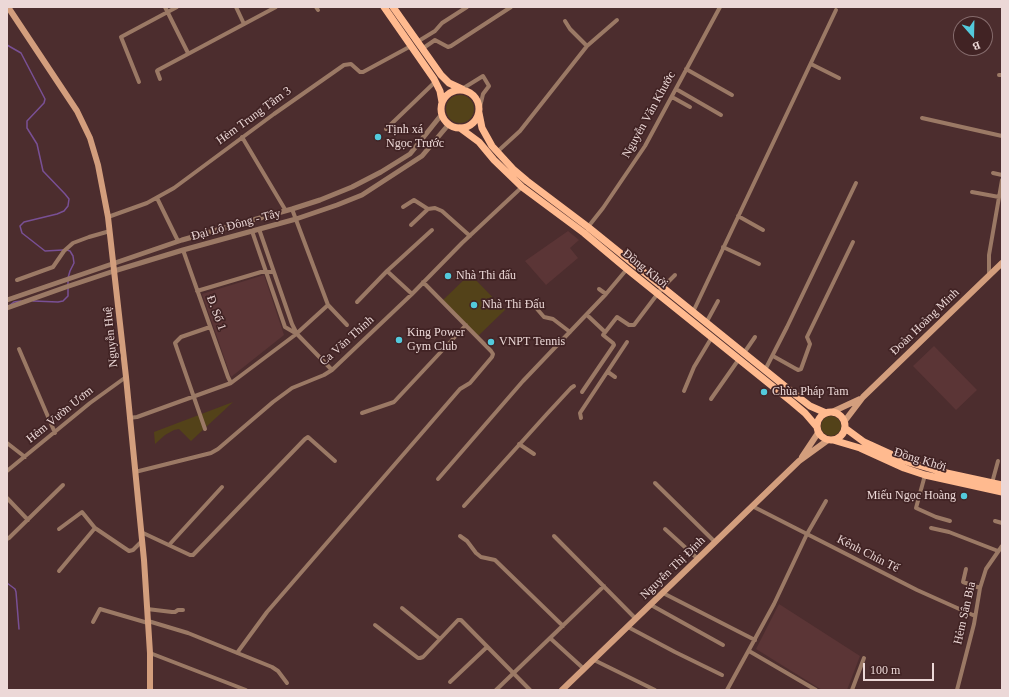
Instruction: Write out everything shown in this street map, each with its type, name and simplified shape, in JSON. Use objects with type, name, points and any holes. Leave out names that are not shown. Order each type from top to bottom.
[{"type":"main road","points":[[384,7],[414,44],[422,49],[449,83],[469,91],[478,100],[479,110],[476,120],[472,124],[460,128],[448,124],[442,114],[440,91],[414,44],[393,7]]},
{"type":"main road","name":"Nguyễn Huệ","points":[[8,10],[82,121],[96,152],[110,231],[126,376],[142,541],[150,653],[150,690]]},
{"type":"main road","points":[[442,102],[449,93],[462,89]]},
{"type":"main road","name":"Đồng Khởi","points":[[479,110],[480,120],[484,132],[497,152],[527,182],[588,227],[712,337],[765,370],[810,406],[829,413]]},
{"type":"main road","name":"Đồng Khởi","points":[[460,128],[479,142],[499,165],[522,187],[584,233],[627,269],[706,323],[805,413],[817,430]]},
{"type":"main road","name":"Đoàn Hoàng Minh","points":[[844,425],[864,397],[1002,263]]},
{"type":"main road","name":"Đoàn Hoàng Minh","points":[[829,413],[864,397]]},
{"type":"main road","points":[[829,413],[840,415],[844,425],[840,437],[830,440],[824,438],[817,430],[818,420],[829,413]]},
{"type":"main road","name":"Đồng Khởi","points":[[844,425],[878,453],[904,468],[925,475],[996,486]]},
{"type":"main road","name":"Nguyễn Thị Định","points":[[799,461],[817,430]]},
{"type":"main road","name":"Đồng Khởi","points":[[830,440],[996,486],[1002,492]]},
{"type":"main road","name":"Nguyễn Thị Định","points":[[565,689],[799,461],[830,440]]},
{"type":"street","points":[[165,7],[188,54]]},
{"type":"street","points":[[139,82],[120,37],[177,7]]},
{"type":"street","points":[[236,7],[244,24]]},
{"type":"street","points":[[160,78],[157,71],[158,70],[276,7]]},
{"type":"street","points":[[414,44],[435,32],[442,23],[467,7]]},
{"type":"street","points":[[422,49],[435,40],[448,47],[451,46],[511,7]]},
{"type":"street","name":"Nguyễn Văn Khước","points":[[588,227],[604,208],[645,146],[720,7]]},
{"type":"street","points":[[693,313],[836,10]]},
{"type":"street","points":[[497,152],[520,131],[587,46],[617,20]]},
{"type":"street","points":[[565,21],[570,29],[587,46]]},
{"type":"street","name":"Hẻm Trung Tâm 3","points":[[108,217],[157,198],[174,188],[242,137],[344,65],[351,64],[360,72],[363,72],[414,44]]},
{"type":"street","points":[[811,64],[838,78]]},
{"type":"street","points":[[686,69],[732,95]]},
{"type":"street","points":[[462,89],[483,76],[489,86],[483,94],[479,110]]},
{"type":"street","points":[[386,129],[435,82]]},
{"type":"street","points":[[676,89],[721,115]]},
{"type":"street","points":[[672,97],[690,107]]},
{"type":"street","name":"Đại Lộ Đông - Tây","points":[[7,300],[178,241],[286,211],[352,187],[381,172],[410,154],[442,114]]},
{"type":"street","points":[[922,118],[1002,136]]},
{"type":"street","name":"Đại Lộ Đông - Tây","points":[[7,308],[114,271],[182,250],[296,219],[356,197],[382,183],[422,156],[448,124]]},
{"type":"street","points":[[242,137],[286,211]]},
{"type":"street","points":[[993,173],[1002,175]]},
{"type":"street","points":[[989,275],[989,255],[1002,180]]},
{"type":"street","points":[[765,370],[856,183]]},
{"type":"street","name":"Ca Văn Thỉnh","points":[[135,472],[211,453],[218,449],[273,402],[286,393],[332,370],[522,187]]},
{"type":"street","points":[[972,192],[999,198]]},
{"type":"street","points":[[157,198],[178,241]]},
{"type":"street","points":[[403,207],[414,200],[428,209]]},
{"type":"street","points":[[410,225],[428,209],[435,208],[442,211],[470,236]]},
{"type":"street","points":[[292,209],[328,305],[347,325]]},
{"type":"street","points":[[738,216],[763,230]]},
{"type":"street","points":[[259,229],[292,324],[297,334]]},
{"type":"street","points":[[357,302],[387,271],[432,230]]},
{"type":"street","points":[[17,280],[53,268],[69,245],[89,236],[110,231]]},
{"type":"street","points":[[252,231],[285,327],[297,334],[332,370]]},
{"type":"street","points":[[773,356],[798,370],[801,369],[810,344],[807,337],[853,242]]},
{"type":"street","points":[[723,248],[758,264]]},
{"type":"street","name":"Đ. Số 1","points":[[182,250],[231,383]]},
{"type":"street","points":[[438,479],[535,368],[587,315],[627,269]]},
{"type":"street","points":[[387,271],[412,294]]},
{"type":"street","points":[[197,291],[266,272],[274,272]]},
{"type":"street","points":[[582,392],[614,345],[603,335],[605,332],[617,317],[629,325],[634,325],[660,291],[675,275]]},
{"type":"street","points":[[237,653],[267,612],[459,390],[468,385],[492,357],[493,354],[491,350],[423,282]]},
{"type":"street","points":[[599,289],[606,294]]},
{"type":"street","points":[[706,323],[718,301]]},
{"type":"street","points":[[531,302],[544,317],[553,319],[570,332]]},
{"type":"street","points":[[129,418],[137,417],[231,383],[297,334],[328,305]]},
{"type":"street","points":[[587,315],[605,332]]},
{"type":"street","points":[[362,413],[394,402],[466,325]]},
{"type":"street","points":[[206,428],[175,344],[181,337],[210,327]]},
{"type":"street","points":[[684,391],[694,367],[712,337]]},
{"type":"street","points":[[711,399],[755,337]]},
{"type":"street","points":[[582,418],[580,413],[627,342]]},
{"type":"street","points":[[19,350],[55,433]]},
{"type":"street","points":[[608,372],[615,377]]},
{"type":"street","name":"Hẻm Vườn Ươm","points":[[7,471],[126,376]]},
{"type":"street","points":[[464,506],[519,444],[574,386]]},
{"type":"street","points":[[141,532],[190,555],[196,553],[306,438],[308,438],[335,461]]},
{"type":"street","points":[[7,443],[25,457]]},
{"type":"street","points":[[519,444],[534,454]]},
{"type":"street","points":[[996,486],[998,461]]},
{"type":"street","points":[[925,475],[916,502],[916,508],[936,517],[950,521]]},
{"type":"street","points":[[655,483],[715,542]]},
{"type":"street","points":[[7,539],[63,485]]},
{"type":"street","points":[[169,545],[222,487]]},
{"type":"street","points":[[7,498],[28,520]]},
{"type":"street","points":[[727,690],[755,640],[826,501]]},
{"type":"street","name":"Kênh Chín Tế","points":[[752,506],[917,590],[975,616]]},
{"type":"street","points":[[59,529],[82,512],[96,528],[129,551],[133,550],[142,541]]},
{"type":"street","points":[[995,521],[1002,523]]},
{"type":"street","points":[[59,571],[96,528]]},
{"type":"street","points":[[931,528],[949,532],[998,551]]},
{"type":"street","points":[[665,529],[698,559]]},
{"type":"street","points":[[460,536],[467,541],[481,557],[495,560],[563,626]]},
{"type":"street","points":[[554,536],[636,619]]},
{"type":"street","name":"Hẻm Sân Bia","points":[[957,690],[980,597],[980,588],[986,569],[1002,546]]},
{"type":"street","points":[[966,569],[963,582],[980,588]]},
{"type":"street","points":[[496,690],[604,586]]},
{"type":"street","points":[[663,593],[755,640]]},
{"type":"street","points":[[651,604],[723,645]]},
{"type":"street","points":[[402,608],[440,639]]},
{"type":"street","points":[[93,622],[100,609],[188,633],[272,667],[278,671],[287,683]]},
{"type":"street","points":[[147,609],[172,612],[182,610]]},
{"type":"street","points":[[375,626],[418,658],[423,657],[460,620],[530,690]]},
{"type":"street","points":[[628,627],[675,652],[722,674]]},
{"type":"street","points":[[550,638],[584,669]]},
{"type":"street","points":[[450,682],[487,647]]},
{"type":"street","points":[[749,651],[816,690]]},
{"type":"street","points":[[150,653],[246,690]]},
{"type":"street","points":[[852,690],[864,658]]},
{"type":"street","points":[[594,660],[655,690]]},
{"type":"shaded area","points":[[460,95],[470,99],[474,109],[470,119],[460,123],[450,119],[446,109],[450,99]]},
{"type":"shaded area","points":[[568,231],[579,240],[570,248],[578,258],[546,285],[525,261]]},
{"type":"shaded area","name":"Nhà Thi Đấu","points":[[470,274],[505,310],[478,336],[443,300]]},
{"type":"shaded area","points":[[264,275],[284,335],[231,377],[202,294]]},
{"type":"shaded area","points":[[934,346],[977,390],[956,410],[913,366]]},
{"type":"shaded area","points":[[233,402],[191,441],[179,429],[165,435],[155,444],[154,432]]},
{"type":"shaded area","points":[[827,416],[835,416],[841,422],[841,430],[835,436],[827,436],[821,430],[821,422]]},
{"type":"shaded area","points":[[779,604],[860,656],[847,690],[822,690],[756,649]]},
{"type":"waterway","points":[[7,45],[21,53],[45,99],[44,103],[27,121],[27,128],[37,144],[43,171],[69,199],[68,206],[64,211],[24,222],[20,226],[22,233],[45,251],[63,250]]},
{"type":"waterway","points":[[67,250],[70,251],[73,256],[74,263],[68,278]]},
{"type":"waterway","points":[[33,301],[63,301],[68,296],[68,281]]},
{"type":"waterway","points":[[10,305],[14,302],[21,301]]},
{"type":"waterway","points":[[7,583],[15,589],[16,592],[19,629]]},
{"type":"place","name":"Tịnh xá Ngọc Trước","points":[[378,137]]},
{"type":"place","name":"Nhà Thi đấu","points":[[448,276]]},
{"type":"place","name":"Nhà Thi Đấu","points":[[474,305]]},
{"type":"place","name":"King Power Gym Club","points":[[399,340]]},
{"type":"place","name":"VNPT Tennis","points":[[491,342]]},
{"type":"place","name":"Chùa Pháp Tam","points":[[764,392]]},
{"type":"place","name":"Miếu Ngọc Hoàng","points":[[964,496]]}]
